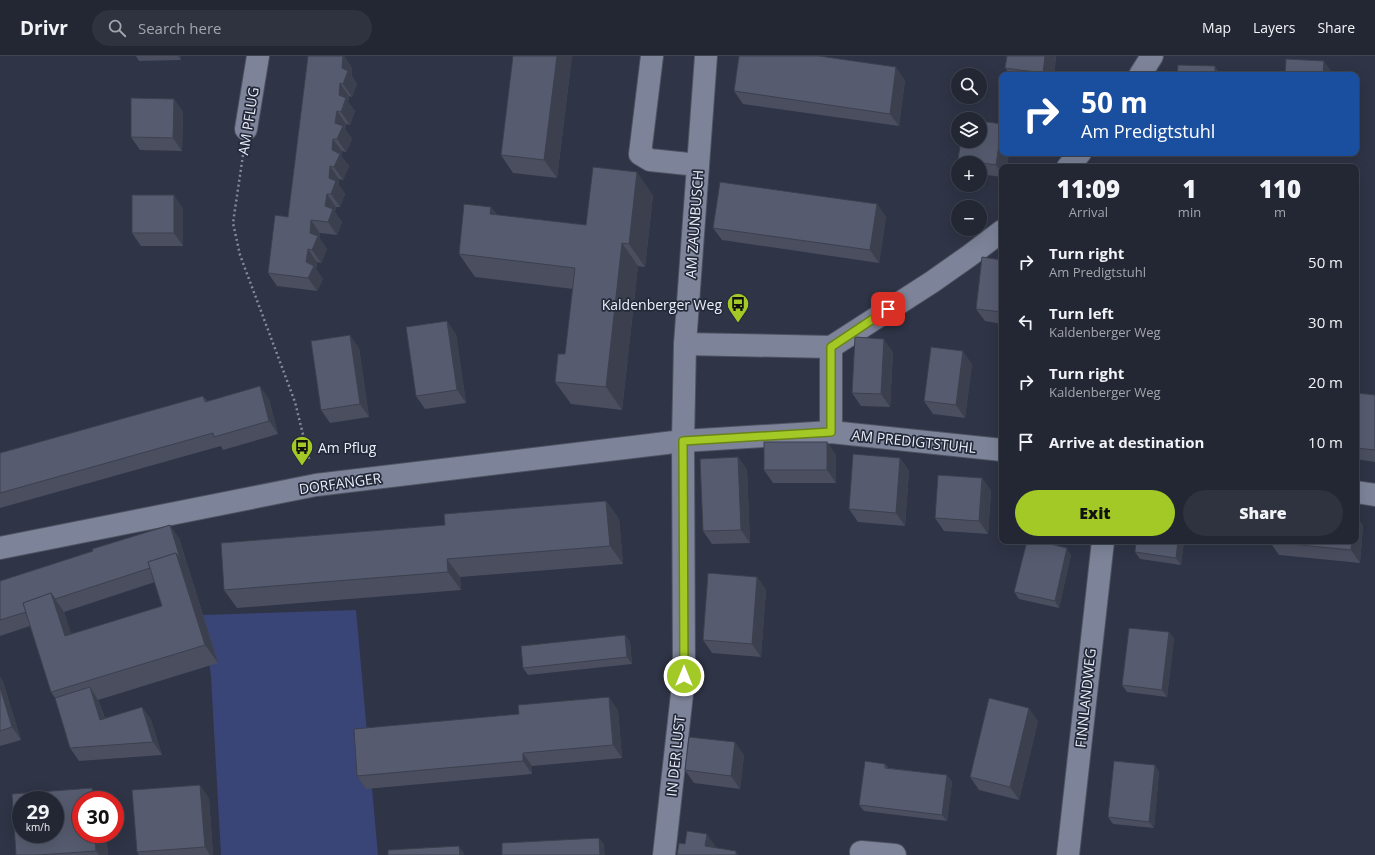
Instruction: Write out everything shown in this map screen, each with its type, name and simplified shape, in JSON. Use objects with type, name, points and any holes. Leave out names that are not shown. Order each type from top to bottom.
[{"type":"street","name":"AM PFLUG","points":[[246,129],[258,56]]},
{"type":"street","points":[[652,56],[640,154],[650,160],[698,165]]},
{"type":"street","name":"AM ZAUNBUSCH","points":[[683,441],[685,344],[706,56]]},
{"type":"street","points":[[1142,72],[1152,56]]},
{"type":"street","points":[[1071,164],[1077,156]]},
{"type":"street","points":[[685,344],[831,347],[938,277],[999,233]]},
{"type":"street","points":[[831,347],[831,432]]},
{"type":"street","name":"AM PREDIGTSTUHL","points":[[683,441],[831,432],[999,450]]},
{"type":"street","name":"DORFANGER","points":[[0,548],[316,485],[683,441]]},
{"type":"street","name":"IN DER LUST","points":[[664,855],[684,676],[683,441]]},
{"type":"street","points":[[1359,492],[1375,495]]},
{"type":"street","name":"FINNLANDWEG","points":[[1068,855],[1103,544]]},
{"type":"street","points":[[861,852],[895,855]]},
{"type":"path","name":"AM PFLUG","points":[[246,129],[233,223],[240,255],[296,402],[316,485]]},
{"type":"shaded area","points":[[356,610],[378,855],[221,855],[211,677],[203,615]]},
{"type":"building","points":[[308,56],[343,56],[342,68],[348,71],[343,84],[340,83],[339,95],[346,98],[341,112],[337,111],[335,123],[343,126],[337,139],[333,139],[332,150],[340,154],[334,167],[330,166],[329,178],[336,181],[331,194],[327,194],[325,206],[333,209],[328,222],[311,220],[310,233],[318,236],[312,250],[308,249],[306,262],[314,266],[308,278],[268,273],[275,215],[288,217]]},
{"type":"building","points":[[513,56],[557,56],[544,160],[501,155]]},
{"type":"building","points":[[739,56],[819,56],[896,67],[890,114],[734,91]]},
{"type":"building","points":[[1007,56],[1045,56],[1043,72],[1005,68]]},
{"type":"building","points":[[1286,59],[1324,61],[1323,72],[1285,72]]},
{"type":"building","points":[[1178,65],[1215,66],[1215,72],[1177,72]]},
{"type":"building","points":[[131,98],[174,99],[173,138],[131,137]]},
{"type":"building","points":[[987,122],[999,124],[999,144],[996,165],[987,164],[987,156],[958,156],[960,148],[987,148]]},
{"type":"building","points":[[593,167],[637,172],[629,244],[622,243],[606,387],[555,382],[558,354],[565,354],[575,268],[459,254],[464,204],[491,207],[490,214],[586,225]]},
{"type":"building","points":[[720,182],[877,204],[870,250],[713,228]]},
{"type":"building","points":[[132,195],[174,195],[174,233],[132,233]]},
{"type":"building","points":[[982,257],[999,260],[999,312],[976,309]]},
{"type":"building","points":[[447,321],[457,390],[416,396],[406,327]]},
{"type":"building","points":[[350,335],[360,404],[321,410],[311,341]]},
{"type":"building","points":[[855,337],[884,339],[881,394],[852,393]]},
{"type":"building","points":[[931,347],[963,351],[956,405],[924,401]]},
{"type":"building","points":[[260,386],[269,421],[214,437],[213,433],[0,493],[0,453],[203,396],[205,402]]},
{"type":"building","points":[[1359,393],[1375,395],[1375,450],[1359,448]]},
{"type":"building","points":[[764,442],[827,442],[827,470],[764,470]]},
{"type":"building","points":[[853,454],[900,458],[896,513],[849,509]]},
{"type":"building","points":[[738,457],[741,530],[703,531],[700,459]]},
{"type":"building","points":[[938,475],[982,478],[979,521],[935,518]]},
{"type":"building","points":[[606,501],[610,546],[447,559],[448,572],[224,590],[221,543],[445,525],[444,514]]},
{"type":"building","points":[[170,525],[180,558],[176,553],[148,562],[150,568],[55,599],[51,593],[23,603],[26,612],[0,620],[0,581],[93,551],[92,549]]},
{"type":"building","points":[[1026,544],[1050,544],[1067,548],[1055,601],[1014,592]]},
{"type":"building","points":[[1136,544],[1178,544],[1176,558],[1135,552]]},
{"type":"building","points":[[1290,544],[1352,544],[1351,550]]},
{"type":"building","points":[[176,553],[205,645],[51,692],[23,603],[51,593],[65,636],[162,606],[148,562]]},
{"type":"building","points":[[708,573],[757,577],[752,644],[703,640]]},
{"type":"building","points":[[1129,628],[1169,632],[1162,690],[1122,685]]},
{"type":"building","points":[[625,635],[627,657],[523,668],[521,646]]},
{"type":"building","points":[[0,687],[12,727],[0,731]]},
{"type":"building","points":[[90,687],[100,720],[142,707],[153,742],[70,748],[55,698]]},
{"type":"building","points":[[609,697],[613,745],[523,753],[523,761],[357,776],[354,729],[519,714],[518,705]]},
{"type":"building","points":[[989,698],[1029,708],[1010,787],[970,777]]},
{"type":"building","points":[[689,737],[735,742],[731,776],[685,770]]},
{"type":"building","points":[[865,761],[885,764],[885,768],[947,775],[942,815],[859,805]]},
{"type":"building","points":[[1114,761],[1155,765],[1149,822],[1108,817]]},
{"type":"building","points":[[200,785],[205,847],[137,852],[132,790]]},
{"type":"building","points":[[92,788],[92,791],[72,791],[72,843],[96,843],[96,851],[16,855],[15,843],[64,843],[64,791],[52,791]]},
{"type":"building","points":[[687,831],[707,834],[705,846],[736,851],[736,855],[677,855],[679,843],[685,844]]},
{"type":"building","points":[[599,838],[600,855],[502,855],[502,843]]},
{"type":"building","points":[[459,846],[460,855],[388,855],[388,850]]},
{"type":"place","name":"Kaldenberger Weg","points":[[738,324]]},
{"type":"place","name":"Am Pflug","points":[[302,466]]},
{"type":"route","points":[[684,676],[683,441],[831,432],[831,347],[888,309]]}]
